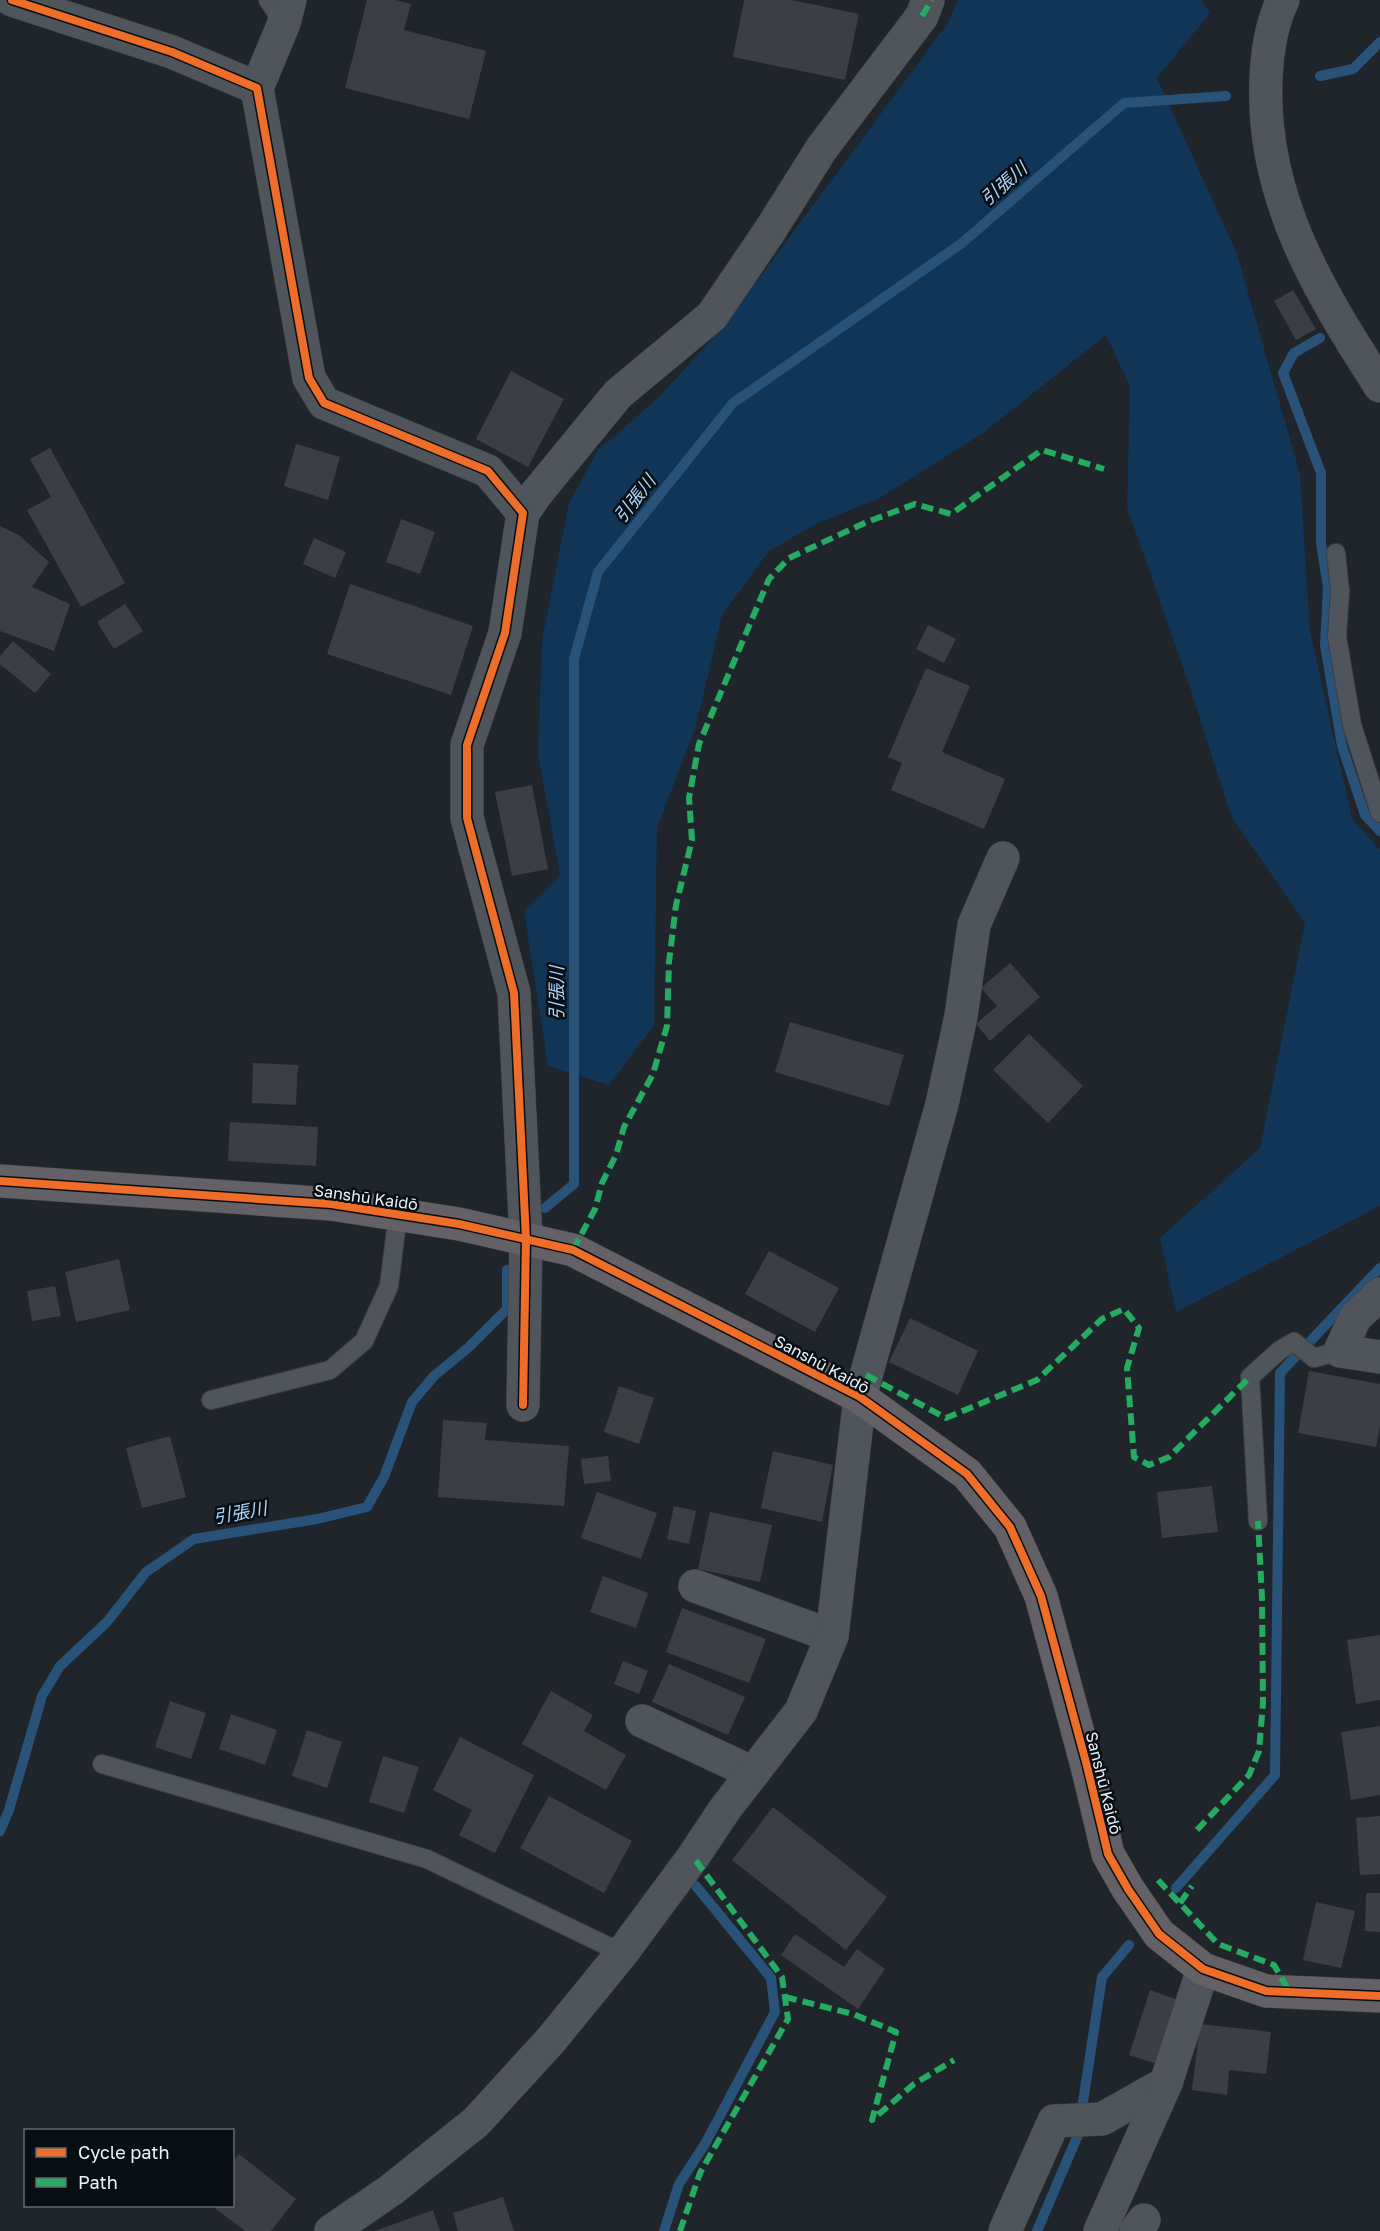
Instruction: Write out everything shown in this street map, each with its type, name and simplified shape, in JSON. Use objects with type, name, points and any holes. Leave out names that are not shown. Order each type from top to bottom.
[{"type":"main road","name":"Sanshū Kaidō","points":[[0,1181],[331,1204],[398,1214],[573,1250],[860,1397],[968,1474],[1010,1527],[1041,1596],[1088,1766],[1108,1854],[1128,1889],[1159,1934],[1203,1969],[1266,1991],[1380,1996]]},
{"type":"street","points":[[12,0],[172,52],[257,88]]},
{"type":"street","points":[[524,1405],[526,1239],[513,993],[467,818],[467,745],[504,633],[524,513],[536,494],[618,394],[712,316],[822,148],[922,16],[928,0]]},
{"type":"street","points":[[1273,4],[1267,59],[1265,112],[1280,192],[1300,248],[1324,296],[1380,386]]},
{"type":"street","points":[[281,8],[257,88],[309,378],[324,404],[488,471],[524,513]]},
{"type":"street","points":[[331,2231],[391,2190],[477,2122],[551,2040],[622,1953],[801,1711],[832,1635],[860,1397],[942,1104],[961,1016],[974,925],[1004,858]]},
{"type":"street","points":[[1327,1355],[1355,1318],[1380,1294]]},
{"type":"street","points":[[1327,1355],[1380,1357]]},
{"type":"street","points":[[694,1586],[832,1635]]},
{"type":"street","points":[[642,1721],[753,1773]]},
{"type":"street","points":[[1100,2231],[1166,2083],[1203,1969]]},
{"type":"street","points":[[1005,2231],[1054,2121],[1102,2119],[1166,2083]]},
{"type":"lane","points":[[1336,553],[1340,591],[1337,638],[1352,725],[1380,813]]},
{"type":"lane","points":[[211,1400],[330,1370],[364,1341],[389,1286],[398,1214]]},
{"type":"lane","points":[[1258,1521],[1250,1377],[1280,1350],[1294,1342],[1327,1355]]},
{"type":"lane","points":[[102,1764],[427,1859],[622,1953]]},
{"type":"shaded area","points":[[958,0],[1201,0],[1210,13],[1157,78],[1237,254],[1300,474],[1310,631],[1352,818],[1380,850],[1380,1206],[1176,1312],[1160,1238],[1260,1148],[1305,923],[1231,816],[1190,687],[1127,507],[1130,386],[1106,335],[983,433],[880,498],[818,523],[769,551],[722,615],[696,726],[657,828],[654,1025],[609,1085],[548,1066],[524,911],[560,875],[538,754],[542,641],[569,503],[598,450],[658,398],[723,327],[948,23]]},
{"type":"building","points":[[367,0],[396,0],[411,4],[404,30],[486,51],[469,119],[345,88]]},
{"type":"building","points":[[744,0],[792,0],[859,14],[845,80],[733,57]]},
{"type":"building","points":[[1293,290],[1316,329],[1296,340],[1274,301]]},
{"type":"building","points":[[511,371],[564,399],[528,467],[476,439]]},
{"type":"building","points":[[296,444],[340,457],[328,500],[284,486]]},
{"type":"building","points":[[50,448],[125,583],[81,607],[27,510],[51,497],[30,459]]},
{"type":"building","points":[[401,519],[435,532],[420,574],[386,562]]},
{"type":"building","points":[[0,526],[19,535],[49,562],[32,587],[70,604],[54,651],[0,631]]},
{"type":"building","points":[[314,538],[346,552],[335,578],[303,564]]},
{"type":"building","points":[[350,584],[473,626],[451,695],[327,654]]},
{"type":"building","points":[[125,604],[143,631],[114,649],[97,622]]},
{"type":"building","points":[[928,625],[956,639],[944,663],[916,649]]},
{"type":"building","points":[[13,641],[51,674],[35,693],[0,664],[0,656]]},
{"type":"building","points":[[926,668],[970,686],[942,752],[1005,779],[984,829],[891,790],[902,763],[888,757]]},
{"type":"building","points":[[532,785],[548,869],[512,876],[495,792]]},
{"type":"building","points":[[1010,963],[1040,997],[990,1041],[976,1024],[997,1006],[981,988]]},
{"type":"building","points":[[790,1022],[904,1055],[889,1106],[775,1072]]},
{"type":"building","points":[[1029,1034],[1083,1086],[1048,1123],[993,1070]]},
{"type":"building","points":[[253,1063],[298,1065],[296,1105],[252,1103]]},
{"type":"building","points":[[230,1122],[318,1127],[316,1166],[228,1161]]},
{"type":"building","points":[[769,1251],[839,1288],[815,1332],[745,1294]]},
{"type":"building","points":[[119,1259],[130,1310],[76,1322],[65,1272]]},
{"type":"building","points":[[55,1286],[61,1316],[32,1321],[27,1291]]},
{"type":"building","points":[[910,1318],[978,1351],[958,1395],[889,1362]]},
{"type":"building","points":[[1309,1371],[1380,1384],[1380,1426],[1376,1447],[1298,1433]]},
{"type":"building","points":[[619,1386],[654,1398],[639,1444],[604,1432]]},
{"type":"building","points":[[443,1420],[487,1423],[485,1440],[569,1446],[564,1506],[438,1497]]},
{"type":"building","points":[[170,1436],[186,1497],[142,1508],[126,1448]]},
{"type":"building","points":[[773,1451],[833,1465],[822,1522],[761,1508]]},
{"type":"building","points":[[608,1456],[611,1481],[584,1484],[581,1459]]},
{"type":"building","points":[[1212,1486],[1218,1532],[1162,1538],[1157,1492]]},
{"type":"building","points":[[597,1492],[657,1513],[641,1559],[581,1538]]},
{"type":"building","points":[[674,1506],[696,1511],[689,1544],[667,1539]]},
{"type":"building","points":[[710,1512],[772,1525],[760,1582],[698,1569]]},
{"type":"building","points":[[603,1576],[648,1593],[636,1628],[590,1612]]},
{"type":"building","points":[[682,1608],[766,1639],[749,1683],[666,1652]]},
{"type":"building","points":[[1380,1635],[1380,1700],[1356,1704],[1347,1640]]},
{"type":"building","points":[[623,1661],[648,1671],[639,1694],[614,1684]]},
{"type":"building","points":[[669,1664],[745,1697],[728,1735],[652,1702]]},
{"type":"building","points":[[551,1691],[593,1715],[584,1731],[626,1755],[606,1790],[522,1744]]},
{"type":"building","points":[[170,1701],[206,1713],[191,1759],[155,1747]]},
{"type":"building","points":[[231,1714],[277,1730],[265,1765],[219,1749]]},
{"type":"building","points":[[1380,1726],[1380,1795],[1351,1800],[1341,1732]]},
{"type":"building","points":[[307,1730],[342,1742],[327,1788],[292,1776]]},
{"type":"building","points":[[460,1737],[534,1775],[495,1853],[459,1835],[472,1810],[433,1790]]},
{"type":"building","points":[[383,1756],[419,1767],[404,1813],[369,1802]]},
{"type":"building","points":[[549,1796],[632,1841],[604,1893],[520,1848]]},
{"type":"building","points":[[773,1807],[887,1897],[846,1950],[732,1860]]},
{"type":"building","points":[[1380,1816],[1380,1874],[1360,1875],[1356,1818]]},
{"type":"building","points":[[1366,1893],[1380,1893],[1380,1932],[1365,1931]]},
{"type":"building","points":[[1316,1902],[1355,1911],[1341,1968],[1303,1960]]},
{"type":"building","points":[[795,1934],[844,1967],[857,1949],[885,1969],[858,2009],[781,1955]]},
{"type":"building","points":[[1150,1990],[1181,2001],[1160,2065],[1129,2055]]},
{"type":"building","points":[[1200,2024],[1271,2032],[1266,2074],[1229,2070],[1227,2095],[1192,2090]]},
{"type":"building","points":[[239,2154],[296,2199],[271,2231],[245,2231],[213,2207],[234,2207],[234,2160]]},
{"type":"building","points":[[503,2197],[514,2231],[458,2231],[453,2213]]},
{"type":"building","points":[[433,2210],[440,2231],[375,2231]]},
{"type":"waterway","name":"引張川","points":[[1320,76],[1353,69],[1380,42]]},
{"type":"waterway","name":"引張川","points":[[545,1208],[574,1184],[574,659],[598,572],[733,403],[962,243],[1124,103],[1226,96]]},
{"type":"waterway","points":[[1320,338],[1294,353],[1283,373],[1321,473],[1321,543],[1328,588],[1325,645],[1342,746],[1365,815],[1380,831]]},
{"type":"waterway","points":[[1176,1888],[1275,1775],[1280,1373],[1380,1268]]},
{"type":"waterway","name":"引張川","points":[[0,1831],[9,1810],[42,1696],[60,1666],[107,1622],[146,1572],[194,1539],[317,1519],[367,1507],[384,1477],[412,1402],[434,1376],[469,1347],[507,1309],[507,1270]]},
{"type":"waterway","points":[[664,2231],[679,2184],[705,2144],[775,2012],[771,1978],[696,1886]]},
{"type":"waterway","points":[[1037,2231],[1078,2135],[1102,1977],[1129,1945]]},
{"type":"marked path","points":[[922,16],[932,0]]},
{"type":"marked path","points":[[573,1250],[595,1209],[602,1183],[616,1155],[624,1127],[653,1074],[667,1026],[669,962],[676,905],[692,840],[689,798],[699,744],[769,579],[789,558],[867,522],[915,504],[951,514],[1042,450],[1104,469]]},
{"type":"marked path","points":[[866,1375],[946,1418],[1037,1380],[1102,1319],[1124,1309],[1139,1328],[1127,1368],[1134,1457],[1149,1465],[1169,1457],[1250,1377]]},
{"type":"marked path","points":[[1197,1830],[1249,1775],[1259,1751],[1263,1703],[1262,1597],[1258,1521]]},
{"type":"marked path","points":[[680,2231],[700,2173],[788,2019],[782,1977],[693,1857]]},
{"type":"marked path","points":[[1158,1880],[1218,1944],[1274,1965],[1289,1991]]},
{"type":"marked path","points":[[1180,1903],[1192,1886]]},
{"type":"marked path","points":[[785,1997],[853,2014],[896,2032],[872,2120],[914,2084],[954,2060]]},
{"type":"cycle path","points":[[12,0],[172,52],[257,88],[309,378],[324,403],[488,471],[523,513],[505,633],[467,745],[467,818],[514,993],[526,1239],[523,1405]]},
{"type":"cycle path","points":[[0,1181],[331,1204],[459,1224],[573,1250],[860,1397],[967,1474],[1010,1527],[1041,1596],[1108,1854],[1128,1889],[1159,1934],[1203,1969],[1266,1991],[1380,1996]]}]
